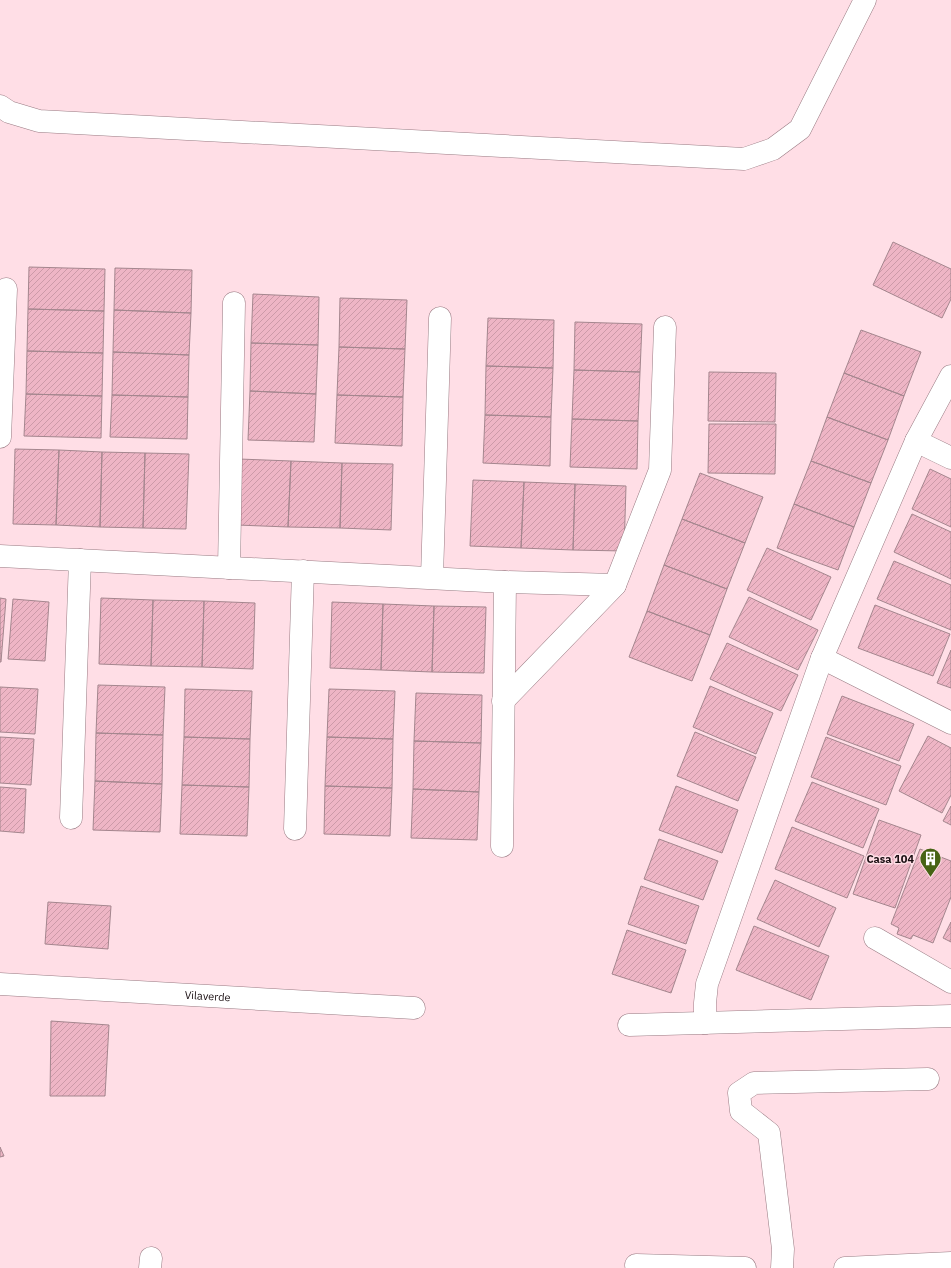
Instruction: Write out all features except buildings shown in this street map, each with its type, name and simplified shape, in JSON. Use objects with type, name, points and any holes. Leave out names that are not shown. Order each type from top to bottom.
[{"type":"street","points":[[0,106],[9,112],[39,121],[744,159],[773,148],[800,129],[864,0]]},
{"type":"street","points":[[0,437],[6,289]]},
{"type":"street","points":[[229,568],[234,303]]},
{"type":"street","points":[[432,577],[440,318]]},
{"type":"street","points":[[503,701],[615,585],[660,470],[665,327]]},
{"type":"street","points":[[705,1023],[707,984],[822,658],[916,441],[951,376]]},
{"type":"street","points":[[916,441],[951,458]]},
{"type":"street","points":[[0,556],[432,577],[504,582],[615,585]]},
{"type":"street","points":[[71,818],[80,560]]},
{"type":"street","points":[[295,828],[302,571]]},
{"type":"street","points":[[502,846],[504,582]]},
{"type":"street","points":[[822,658],[951,723]]},
{"type":"street","points":[[875,938],[951,982]]},
{"type":"street","name":"Vilaverde","points":[[0,984],[414,1008]]},
{"type":"street","points":[[629,1025],[951,1016]]},
{"type":"street","points":[[782,1268],[783,1249],[769,1133],[741,1111],[739,1094],[754,1083],[928,1079]]},
{"type":"street","points":[[845,1268],[951,1263]]},
{"type":"street","points":[[636,1266],[745,1268]]},
{"type":"place","name":"Casa 104","points":[[930,878]]}]
